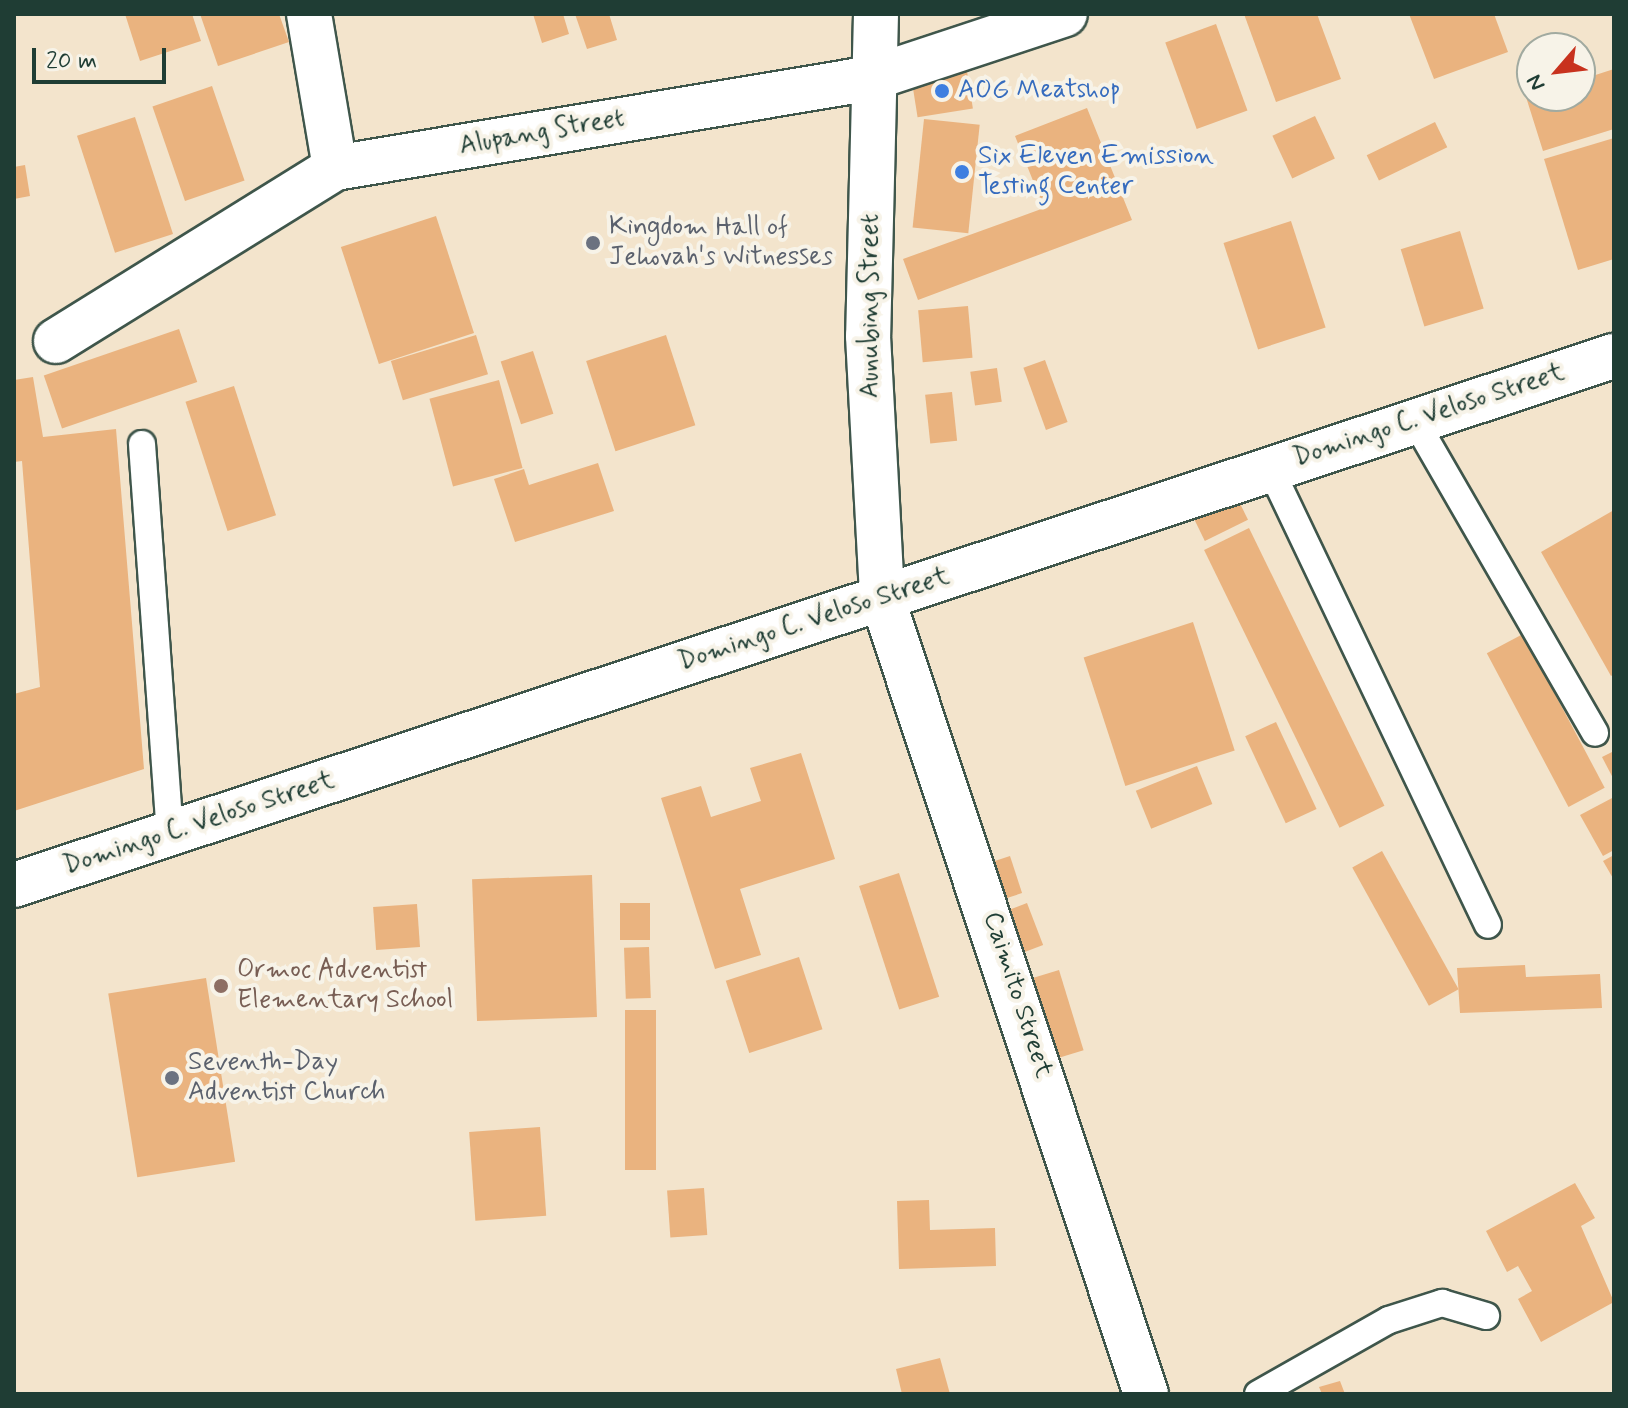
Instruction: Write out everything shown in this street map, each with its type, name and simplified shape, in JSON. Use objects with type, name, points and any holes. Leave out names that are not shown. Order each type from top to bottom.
[{"type":"main road","points":[[309,14],[335,168]]},
{"type":"main road","name":"Aunubing Street","points":[[876,14],[872,78],[868,336],[882,598]]},
{"type":"main road","name":"Alupang Street","points":[[56,341],[335,168],[872,78],[1065,14]]},
{"type":"main road","name":"Domingo C. Veloso Street","points":[[14,885],[1614,356]]},
{"type":"main road","name":"Caimito Street","points":[[882,598],[1146,1394]]},
{"type":"lane","points":[[1415,421],[1595,733]]},
{"type":"lane","points":[[142,444],[170,833]]},
{"type":"lane","points":[[1270,468],[1488,925]]},
{"type":"lane","points":[[1258,1394],[1389,1320],[1442,1303],[1486,1316]]},
{"type":"building","points":[[125,14],[192,14],[201,41],[140,61]]},
{"type":"building","points":[[200,14],[279,14],[289,42],[218,66]]},
{"type":"building","points":[[533,14],[563,14],[569,34],[542,43]]},
{"type":"building","points":[[575,14],[609,14],[617,40],[587,49]]},
{"type":"building","points":[[1244,14],[1317,14],[1341,79],[1276,102]]},
{"type":"building","points":[[1409,14],[1494,14],[1508,52],[1434,79]]},
{"type":"building","points":[[1216,24],[1247,110],[1197,129],[1165,42]]},
{"type":"building","name":"AOG Meatshop","points":[[966,65],[973,108],[918,117],[911,74]]},
{"type":"building","points":[[1614,69],[1614,129],[1543,151],[1531,112],[1596,112],[1596,75]]},
{"type":"building","points":[[212,86],[245,181],[185,201],[152,107]]},
{"type":"building","points":[[1087,108],[1132,220],[918,300],[903,259],[1044,208],[1015,136]]},
{"type":"building","points":[[1315,116],[1335,159],[1292,178],[1272,136]]},
{"type":"building","points":[[135,117],[173,234],[115,253],[77,136]]},
{"type":"building","points":[[924,119],[980,125],[968,233],[913,227]]},
{"type":"building","points":[[1435,122],[1447,147],[1379,180],[1367,155]]},
{"type":"building","points":[[1614,138],[1614,259],[1578,270],[1544,159]]},
{"type":"building","points":[[25,165],[30,196],[14,199],[14,167]]},
{"type":"building","points":[[436,216],[474,333],[379,364],[341,247]]},
{"type":"building","points":[[1291,221],[1326,328],[1258,349],[1223,243]]},
{"type":"building","points":[[1460,231],[1484,308],[1424,327],[1401,249]]},
{"type":"building","points":[[968,306],[973,358],[923,362],[918,310]]},
{"type":"building","points":[[179,329],[197,382],[62,429],[44,376]]},
{"type":"building","points":[[476,335],[488,374],[403,400],[391,361]]},
{"type":"building","points":[[666,335],[695,425],[615,451],[586,361]]},
{"type":"building","points":[[533,351],[553,414],[521,424],[501,362]]},
{"type":"building","points":[[1045,360],[1068,422],[1046,430],[1023,368]]},
{"type":"building","points":[[997,368],[1002,402],[975,405],[970,372]]},
{"type":"building","points":[[33,377],[43,437],[116,429],[144,769],[14,811],[14,694],[40,687],[22,461],[14,462],[14,380]]},
{"type":"building","points":[[499,380],[523,468],[453,487],[429,399]]},
{"type":"building","points":[[234,386],[276,515],[228,531],[185,402]]},
{"type":"building","points":[[952,392],[957,441],[930,444],[925,395]]},
{"type":"building","points":[[598,463],[614,511],[515,542],[494,479],[524,469],[529,485]]},
{"type":"building","points":[[1230,483],[1248,520],[1205,541],[1187,504]]},
{"type":"building","points":[[1614,510],[1614,674],[1611,676],[1541,552]]},
{"type":"building","points":[[1249,528],[1384,806],[1340,828],[1204,550]]},
{"type":"building","points":[[1193,622],[1235,750],[1125,786],[1084,658]]},
{"type":"building","points":[[1523,634],[1605,788],[1568,807],[1487,653]]},
{"type":"building","points":[[1276,722],[1317,809],[1286,823],[1245,736]]},
{"type":"building","points":[[1614,751],[1614,780],[1602,757]]},
{"type":"building","points":[[801,753],[835,859],[740,889],[761,955],[715,969],[661,798],[701,786],[711,817],[761,801],[750,768]]},
{"type":"building","points":[[1197,766],[1212,804],[1151,829],[1136,791]]},
{"type":"building","points":[[1614,797],[1614,850],[1603,856],[1580,815]]},
{"type":"building","points":[[1382,851],[1459,989],[1429,1006],[1352,867]]},
{"type":"building","points":[[1614,855],[1614,880],[1603,861]]},
{"type":"building","points":[[1010,856],[1022,893],[999,901],[987,863]]},
{"type":"building","points":[[899,873],[939,997],[899,1010],[859,886]]},
{"type":"building","points":[[592,875],[597,1017],[477,1021],[472,879]]},
{"type":"building","points":[[620,903],[650,903],[650,940],[620,940]]},
{"type":"building","points":[[1027,903],[1043,945],[1021,954],[1005,912]]},
{"type":"building","points":[[417,904],[420,947],[376,950],[373,907]]},
{"type":"building","points":[[649,947],[651,998],[626,999],[624,948]]},
{"type":"building","points":[[799,957],[822,1029],[749,1053],[726,981]]},
{"type":"building","points":[[1525,965],[1526,977],[1600,974],[1602,1008],[1460,1013],[1457,968]]},
{"type":"building","points":[[1059,970],[1084,1050],[1049,1061],[1025,981]]},
{"type":"building","name":"Seventh-Day Adventist Church","points":[[206,978],[235,1162],[137,1177],[108,993]]},
{"type":"building","points":[[625,1010],[656,1010],[656,1170],[625,1170]]},
{"type":"building","points":[[540,1127],[546,1216],[475,1221],[469,1132]]},
{"type":"building","points":[[1575,1183],[1595,1218],[1581,1226],[1614,1302],[1541,1342],[1518,1299],[1532,1291],[1518,1266],[1507,1272],[1486,1231]]},
{"type":"building","points":[[704,1188],[707,1235],[670,1237],[667,1191]]},
{"type":"building","points":[[929,1200],[930,1230],[995,1228],[996,1266],[899,1269],[897,1201]]},
{"type":"building","points":[[940,1358],[950,1394],[902,1394],[896,1369]]},
{"type":"building","points":[[1340,1381],[1345,1394],[1322,1394],[1319,1387]]},
{"type":"place","name":"AOG Meatshop","points":[[942,91]]},
{"type":"place","name":"Six Eleven Emission Testing Center","points":[[962,172]]},
{"type":"place","name":"Kingdom Hall of Jehovah's Witnesses","points":[[593,243]]},
{"type":"place","name":"Ormoc Adventist Elementary School","points":[[221,986]]},
{"type":"place","name":"Seventh-Day Adventist Church","points":[[172,1078]]}]
